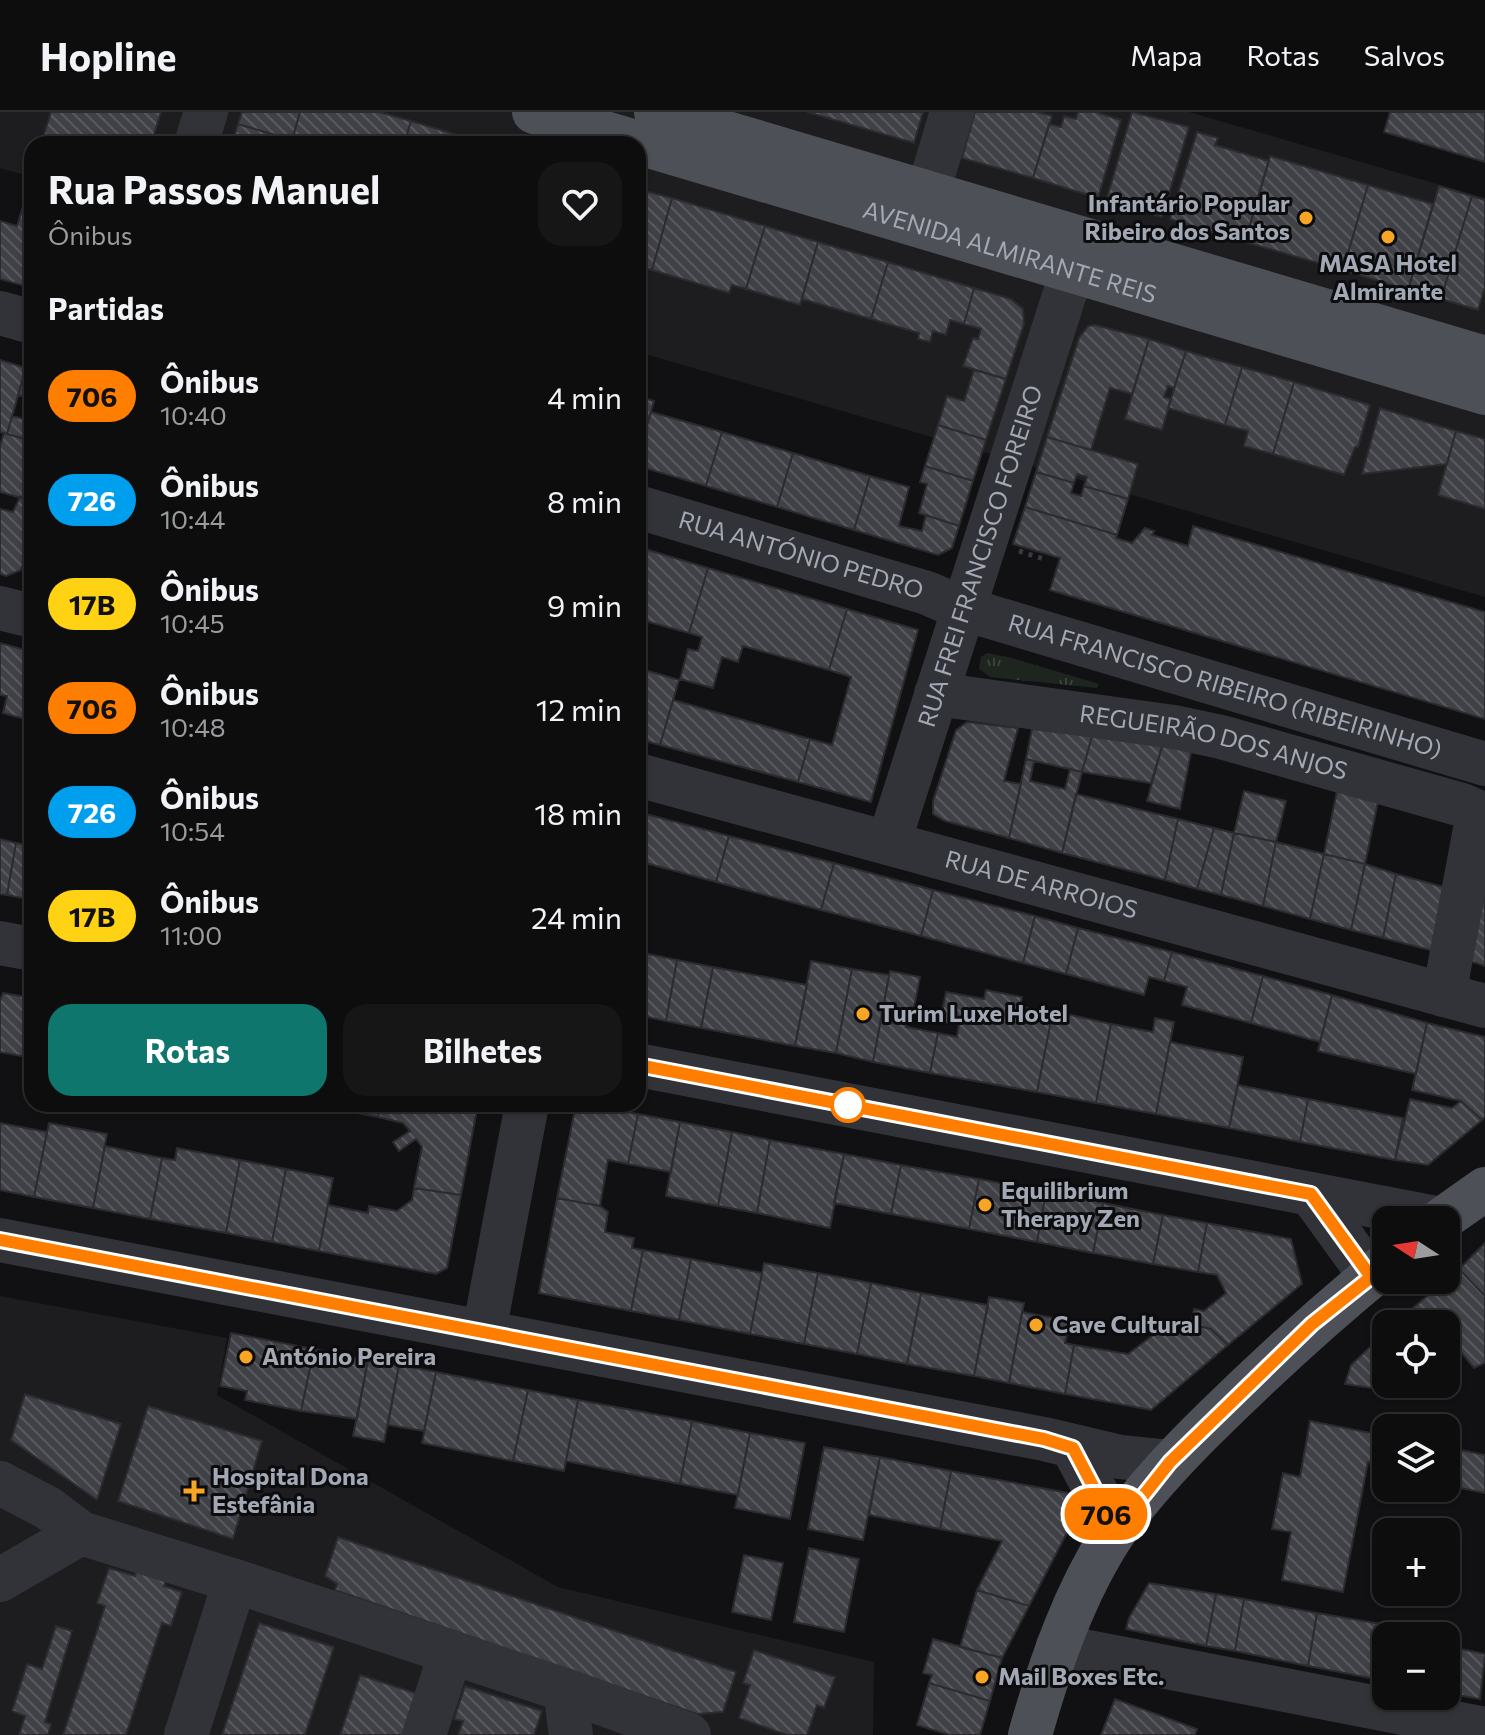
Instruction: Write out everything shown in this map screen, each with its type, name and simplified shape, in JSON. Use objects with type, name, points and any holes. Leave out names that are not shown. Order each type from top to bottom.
[{"type":"main road","name":"AVENIDA ALMIRANTE REIS","points":[[534,112],[625,136]]},
{"type":"main road","name":"AVENIDA ALMIRANTE REIS","points":[[656,112],[928,192],[1077,255],[1485,393]]},
{"type":"main road","name":"AVENIDA ALMIRANTE REIS","points":[[646,141],[1485,358]]},
{"type":"main road","points":[[1030,1735],[1044,1682],[1058,1646],[1083,1590],[1116,1530],[1170,1462],[1312,1324],[1372,1275]]},
{"type":"street","points":[[198,136],[206,112]]},
{"type":"street","points":[[928,192],[952,112]]},
{"type":"street","name":"RUA FREI FRANCISCO FOREIRO","points":[[889,842],[1077,255]]},
{"type":"street","points":[[0,313],[24,320]]},
{"type":"street","name":"RUA ANTÓNIO PEDRO","points":[[646,509],[927,593],[964,609]]},
{"type":"street","points":[[0,608],[24,614]]},
{"type":"street","name":"RUA FRANCISCO RIBEIRO (RIBEIRINHO)","points":[[964,609],[1485,764]]},
{"type":"street","name":"REGUEIRÃO DOS ANJOS","points":[[936,694],[1174,727],[1221,737],[1462,805],[1481,814]]},
{"type":"street","name":"RUA DE ARROIOS","points":[[646,777],[1485,1006]]},
{"type":"street","points":[[1444,995],[1481,814]]},
{"type":"street","points":[[0,943],[24,948]]},
{"type":"street","points":[[646,1067],[1311,1194],[1464,1206]]},
{"type":"street","points":[[484,1332],[525,1112]]},
{"type":"street","points":[[1311,1194],[1372,1263]]},
{"type":"street","points":[[0,1240],[1044,1439],[1120,1457],[1170,1462]]},
{"type":"street","points":[[1073,1448],[1116,1530]]},
{"type":"street","points":[[0,1483],[48,1508],[81,1533],[451,1652],[689,1735]]},
{"type":"street","points":[[0,1580],[81,1533]]},
{"type":"street","points":[[186,1735],[235,1581]]},
{"type":"street","points":[[1058,1646],[1485,1729]]},
{"type":"street","points":[[424,1735],[451,1652]]},
{"type":"street","points":[[565,1690],[571,1735]]},
{"type":"path","points":[[1012,549],[1044,559]]},
{"type":"shaded area","points":[[0,112],[1189,112],[1485,198],[1485,597],[646,354],[646,136],[24,136],[24,175],[0,168]]},
{"type":"shaded area","name":"Hospital Dona Estefânia","points":[[0,1296],[227,1338],[217,1395],[558,1587],[874,1662],[873,1735],[0,1735]]},
{"type":"green space","points":[[987,653],[1099,684],[1097,688],[990,677],[979,669],[981,657]]},
{"type":"building","points":[[51,112],[161,112],[154,136],[44,136]]},
{"type":"building","points":[[242,112],[300,112],[293,136],[278,136],[238,124]]},
{"type":"building","points":[[300,112],[379,112],[411,121],[406,136],[293,136]]},
{"type":"building","points":[[807,112],[923,112],[914,143]]},
{"type":"building","points":[[975,112],[1037,112],[1052,116],[1033,178],[962,158]]},
{"type":"building","points":[[1078,112],[1095,112],[1121,120],[1098,198],[1033,178],[1049,124],[1061,127],[1064,116],[1076,119]]},
{"type":"building","points":[[1132,112],[1189,127],[1162,217],[1106,201]]},
{"type":"building","points":[[1390,112],[1485,112],[1485,162],[1384,132]]},
{"type":"building","points":[[411,121],[461,136],[406,136]]},
{"type":"building","points":[[238,124],[278,136],[234,136]]},
{"type":"building","points":[[1197,132],[1218,138],[1215,145],[1269,161],[1245,242],[1170,219]]},
{"type":"building","points":[[1270,156],[1368,185],[1343,270],[1245,242]]},
{"type":"building","name":"MASA Hotel Almirante","points":[[1368,185],[1433,204],[1408,290],[1343,270]]},
{"type":"building","points":[[1439,186],[1472,196],[1441,299],[1408,290]]},
{"type":"building","points":[[646,191],[672,198],[652,270],[646,268]]},
{"type":"building","points":[[1472,196],[1485,200],[1485,287],[1478,310],[1441,299]]},
{"type":"building","points":[[672,198],[765,226],[746,289],[732,285],[729,293],[652,270]]},
{"type":"building","points":[[24,202],[24,286],[0,279],[0,221],[17,226]]},
{"type":"building","points":[[765,226],[818,242],[800,305],[746,289]]},
{"type":"building","points":[[818,242],[888,262],[871,319],[802,299]]},
{"type":"building","points":[[888,262],[974,288],[964,324],[950,320],[946,335],[933,331],[930,342],[918,339],[919,333],[871,319]]},
{"type":"building","points":[[974,288],[1011,299],[1023,309],[1024,324],[1006,379],[963,366],[973,338],[978,339],[981,329],[964,324]]},
{"type":"building","points":[[1095,325],[1149,339],[1132,394],[1110,388],[1091,450],[1047,437],[1079,338],[1088,326]]},
{"type":"building","points":[[1149,339],[1186,351],[1174,388],[1168,386],[1164,397],[1171,399],[1162,430],[1125,419]]},
{"type":"building","points":[[1186,351],[1242,367],[1225,425],[1168,408]]},
{"type":"building","points":[[0,360],[24,367],[24,375],[7,434],[0,432]]},
{"type":"building","points":[[1242,367],[1294,382],[1273,454],[1244,446],[1248,431],[1225,425]]},
{"type":"building","points":[[974,370],[1006,379],[986,440],[938,425],[947,396],[964,401]]},
{"type":"building","points":[[24,375],[24,397],[18,395]]},
{"type":"building","points":[[1294,382],[1370,405],[1358,447],[1355,447],[1344,475],[1273,454]]},
{"type":"building","points":[[646,398],[654,401],[646,428]]},
{"type":"building","points":[[1380,408],[1456,431],[1447,464],[1362,474]]},
{"type":"building","points":[[651,412],[722,432],[706,486],[646,468],[646,429]]},
{"type":"building","points":[[12,416],[24,419],[24,439],[7,434]]},
{"type":"building","points":[[938,425],[986,440],[973,481],[925,466]]},
{"type":"building","points":[[1456,431],[1485,439],[1485,509],[1438,495]]},
{"type":"building","points":[[722,432],[793,453],[777,507],[706,486]]},
{"type":"building","points":[[4,433],[24,439],[24,499],[0,492],[0,446]]},
{"type":"building","points":[[1047,437],[1138,464],[1128,499],[1084,486],[1087,477],[1077,474],[1074,483],[1036,472]]},
{"type":"building","points":[[793,453],[870,476],[854,530],[777,507]]},
{"type":"building","points":[[925,466],[973,481],[959,526],[919,513],[927,484],[920,482]]},
{"type":"building","points":[[1036,472],[1074,483],[1071,493],[1081,496],[1084,486],[1128,499],[1117,535],[1025,507]]},
{"type":"building","points":[[870,476],[909,487],[899,526],[922,531],[926,515],[959,526],[952,548],[938,555],[854,530]]},
{"type":"building","points":[[20,497],[24,498],[24,560],[21,570],[6,576],[0,574],[0,509],[13,512]]},
{"type":"building","points":[[1025,507],[1117,535],[1116,538],[1132,543],[1145,528],[1154,531],[1152,535],[1188,546],[1193,526],[1485,612],[1485,719],[1050,590],[1060,558],[1013,544]]},
{"type":"building","points":[[646,549],[708,568],[689,633],[646,621]]},
{"type":"building","points":[[708,568],[847,609],[829,670],[743,646],[738,662],[722,657],[713,688],[680,679],[688,649],[698,651],[702,637],[689,633]]},
{"type":"building","points":[[847,609],[918,630],[871,802],[798,782],[810,739],[832,745],[851,677],[829,670]]},
{"type":"building","points":[[0,643],[24,650],[24,719],[3,713],[7,696],[0,695]]},
{"type":"building","points":[[646,670],[679,680],[660,745],[646,741]]},
{"type":"building","points":[[673,700],[810,739],[798,782],[660,745]]},
{"type":"building","points":[[967,722],[1018,728],[1004,781],[1021,784],[1009,838],[945,821],[933,814],[933,801],[956,730]]},
{"type":"building","points":[[1032,729],[1092,736],[1082,772],[1026,759]]},
{"type":"building","points":[[1092,736],[1163,743],[1151,783],[1082,772]]},
{"type":"building","points":[[1163,743],[1192,747],[1180,809],[1147,801]]},
{"type":"building","points":[[1026,759],[1034,761],[1030,781],[1065,789],[1070,769],[1082,772],[1062,853],[1009,838]]},
{"type":"building","points":[[1338,786],[1379,797],[1365,864],[1324,854]]},
{"type":"building","points":[[1244,791],[1286,801],[1276,842],[1234,833]]},
{"type":"building","points":[[1076,794],[1178,819],[1165,880],[1062,853]]},
{"type":"building","points":[[646,814],[729,836],[716,882],[646,863]]},
{"type":"building","points":[[1178,819],[1214,828],[1197,889],[1165,880]]},
{"type":"building","points":[[1214,828],[1234,833],[1221,895],[1197,889]]},
{"type":"building","points":[[1234,833],[1276,842],[1263,906],[1221,895]]},
{"type":"building","points":[[729,836],[834,863],[821,910],[716,882]]},
{"type":"building","points":[[0,839],[16,843],[7,895],[0,894]]},
{"type":"building","points":[[1276,842],[1324,854],[1310,919],[1263,906]]},
{"type":"building","points":[[16,843],[24,844],[24,898],[7,895]]},
{"type":"building","points":[[1324,854],[1365,864],[1351,930],[1310,919]]},
{"type":"building","points":[[834,863],[933,890],[921,936],[821,910]]},
{"type":"building","points":[[1365,864],[1396,874],[1383,938],[1351,930]]},
{"type":"building","points":[[1396,874],[1447,888],[1434,951],[1383,938]]},
{"type":"building","points":[[933,890],[1035,916],[1023,963],[921,936]]},
{"type":"building","points":[[1485,895],[1485,966],[1458,957]]},
{"type":"building","points":[[1035,916],[1078,928],[1066,974],[1023,963]]},
{"type":"building","points":[[1078,928],[1172,952],[1164,981],[1149,977],[1144,995],[1066,974]]},
{"type":"building","points":[[1172,952],[1263,976],[1251,1023],[1182,1005],[1187,987],[1164,981]]},
{"type":"building","points":[[646,954],[677,960],[666,1021],[646,1017]]},
{"type":"building","points":[[677,960],[713,967],[701,1028],[666,1021]]},
{"type":"building","points":[[811,961],[852,969],[836,1053],[795,1046]]},
{"type":"building","points":[[713,967],[807,985],[795,1046],[701,1028]]},
{"type":"building","name":"Turim Luxe Hotel","points":[[852,969],[889,975],[873,1062],[836,1053]]},
{"type":"building","points":[[890,971],[920,977],[914,1008],[911,1007],[906,1027],[938,1033],[930,1073],[873,1062]]},
{"type":"building","points":[[1263,976],[1332,995],[1320,1042],[1251,1023]]},
{"type":"building","points":[[986,990],[1022,997],[1020,1007],[1053,1011],[1037,1092],[930,1073],[938,1033],[957,1037],[959,1024],[940,1022],[946,992],[984,999]]},
{"type":"building","points":[[3,993],[24,997],[24,1056],[0,1052],[0,1001]]},
{"type":"building","points":[[1332,995],[1427,1023],[1416,1074],[1318,1051]]},
{"type":"building","points":[[1053,1011],[1111,1024],[1096,1103],[1037,1092]]},
{"type":"building","points":[[1155,1018],[1174,1022],[1156,1114],[1096,1103],[1111,1024],[1153,1032]]},
{"type":"building","points":[[1427,1023],[1485,1037],[1485,1117],[1482,1120],[1461,1101],[1412,1090]]},
{"type":"building","points":[[1170,1042],[1243,1057],[1229,1128],[1156,1114]]},
{"type":"building","points":[[1238,1085],[1308,1099],[1300,1142],[1229,1128]]},
{"type":"building","points":[[1308,1099],[1403,1118],[1395,1160],[1300,1142]]},
{"type":"building","points":[[1410,1099],[1452,1108],[1461,1101],[1482,1120],[1428,1165],[1395,1160]]},
{"type":"building","points":[[352,1112],[379,1112],[378,1117]]},
{"type":"building","points":[[379,1112],[477,1112],[461,1195],[414,1188],[422,1147],[416,1139],[399,1151],[393,1142],[410,1131],[403,1123],[378,1117]]},
{"type":"building","points":[[574,1114],[638,1114],[628,1164],[608,1160],[600,1206],[557,1198]]},
{"type":"building","points":[[638,1114],[680,1122],[671,1172],[628,1164]]},
{"type":"building","points":[[680,1122],[732,1132],[718,1206],[666,1196]]},
{"type":"building","points":[[0,1123],[47,1132],[34,1197],[0,1190]]},
{"type":"building","points":[[49,1123],[107,1134],[93,1208],[34,1197]]},
{"type":"building","points":[[732,1132],[770,1140],[757,1213],[718,1206]]},
{"type":"building","points":[[770,1140],[844,1154],[830,1228],[757,1213]]},
{"type":"building","points":[[105,1146],[162,1158],[150,1219],[93,1208]]},
{"type":"building","points":[[177,1148],[240,1160],[226,1233],[150,1219],[162,1158],[175,1160]]},
{"type":"building","points":[[844,1154],[901,1165],[891,1214],[834,1203]]},
{"type":"building","points":[[240,1160],[286,1169],[272,1242],[226,1233]]},
{"type":"building","points":[[901,1165],[979,1179],[969,1229],[891,1214]]},
{"type":"building","points":[[286,1169],[333,1178],[319,1251],[272,1242]]},
{"type":"building","points":[[979,1179],[1046,1192],[1037,1242],[969,1229]]},
{"type":"building","points":[[414,1188],[461,1195],[447,1268],[436,1274],[319,1251],[328,1205],[368,1213],[369,1206],[397,1211],[412,1200]]},
{"type":"building","points":[[1046,1192],[1103,1203],[1093,1253],[1037,1242]]},
{"type":"building","points":[[557,1198],[600,1206],[608,1212],[605,1232],[634,1238],[632,1248],[643,1250],[631,1311],[539,1293]]},
{"type":"building","points":[[1103,1203],[1163,1215],[1153,1264],[1093,1253]]},
{"type":"building","points":[[1163,1215],[1207,1223],[1198,1272],[1153,1264]]},
{"type":"building","points":[[1207,1223],[1291,1239],[1302,1284],[1228,1345],[1211,1329],[1191,1324],[1194,1309],[1204,1311],[1226,1293],[1217,1275],[1198,1272]]},
{"type":"building","points":[[1485,1243],[1485,1296],[1460,1270]]},
{"type":"building","points":[[643,1250],[691,1259],[679,1320],[631,1311]]},
{"type":"building","points":[[691,1259],[762,1273],[750,1334],[679,1320]]},
{"type":"building","points":[[764,1263],[818,1273],[804,1344],[750,1334]]},
{"type":"building","points":[[1460,1270],[1485,1296],[1485,1363],[1474,1368],[1460,1351],[1460,1310],[1411,1310],[1430,1294],[1460,1294]]},
{"type":"building","points":[[818,1273],[871,1283],[857,1354],[804,1344]]},
{"type":"building","points":[[871,1283],[921,1293],[907,1364],[857,1354]]},
{"type":"building","points":[[921,1293],[988,1305],[974,1376],[907,1364]]},
{"type":"building","points":[[989,1297],[1024,1303],[1009,1383],[974,1376]]},
{"type":"building","points":[[1022,1312],[1070,1321],[1065,1343],[1074,1345],[1065,1394],[1009,1383]]},
{"type":"building","points":[[1173,1320],[1211,1329],[1228,1345],[1151,1410],[1065,1394],[1074,1345],[1128,1354]]},
{"type":"building","points":[[231,1333],[314,1349],[301,1411],[245,1400],[247,1391],[220,1386]]},
{"type":"building","points":[[1372,1345],[1372,1388],[1345,1384],[1351,1365]]},
{"type":"building","points":[[314,1349],[368,1360],[357,1419],[301,1411]]},
{"type":"building","points":[[368,1360],[399,1365],[384,1442],[353,1436]]},
{"type":"building","points":[[399,1365],[436,1372],[424,1431],[388,1425]]},
{"type":"building","points":[[436,1372],[528,1390],[513,1461],[422,1443]]},
{"type":"building","points":[[528,1390],[578,1400],[564,1471],[513,1461]]},
{"type":"building","points":[[25,1394],[121,1424],[97,1500],[11,1440]]},
{"type":"building","points":[[578,1400],[692,1421],[680,1484],[566,1461]]},
{"type":"building","points":[[148,1406],[262,1441],[233,1539],[118,1501]]},
{"type":"building","points":[[692,1421],[750,1433],[738,1495],[680,1484]]},
{"type":"building","points":[[1310,1421],[1372,1433],[1372,1463],[1368,1462],[1343,1592],[1282,1580],[1291,1532],[1272,1529],[1283,1473],[1300,1477]]},
{"type":"building","points":[[750,1433],[805,1443],[790,1519],[735,1508]]},
{"type":"building","points":[[824,1447],[880,1457],[863,1540],[808,1529]]},
{"type":"building","points":[[1460,1450],[1485,1455],[1485,1493],[1460,1488]]},
{"type":"building","points":[[880,1457],[951,1471],[940,1529],[869,1515]]},
{"type":"building","points":[[951,1471],[1068,1493],[1074,1509],[1072,1523],[1029,1606],[977,1590],[1002,1541],[940,1529]]},
{"type":"building","points":[[338,1537],[736,1672],[723,1712],[697,1714],[335,1590],[337,1584],[325,1576]]},
{"type":"building","points":[[809,1548],[859,1559],[844,1632],[794,1622]]},
{"type":"building","points":[[744,1555],[783,1563],[771,1620],[732,1612]]},
{"type":"building","points":[[140,1561],[169,1571],[164,1586],[182,1592],[171,1626],[162,1623],[126,1735],[63,1735],[105,1606],[97,1603],[109,1568],[135,1576]]},
{"type":"building","points":[[1149,1583],[1216,1594],[1206,1646],[1126,1629]]},
{"type":"building","points":[[977,1590],[1029,1606],[1002,1658],[960,1647]]},
{"type":"building","points":[[1216,1594],[1244,1599],[1235,1651],[1206,1646]]},
{"type":"building","points":[[1244,1599],[1317,1613],[1308,1666],[1235,1651]]},
{"type":"building","points":[[1317,1613],[1372,1622],[1372,1678],[1308,1666]]},
{"type":"building","points":[[259,1623],[334,1647],[305,1735],[222,1735]]},
{"type":"building","points":[[56,1626],[72,1631],[45,1722],[51,1724],[48,1735],[19,1735],[25,1716],[12,1711],[27,1664],[42,1669]]},
{"type":"building","points":[[933,1639],[1002,1658],[990,1701],[929,1683],[932,1675],[923,1673]]},
{"type":"building","points":[[1460,1649],[1485,1654],[1480,1699],[1460,1695]]},
{"type":"building","points":[[754,1650],[835,1677],[824,1708],[817,1705],[807,1735],[787,1735],[739,1718],[750,1685],[743,1683]]},
{"type":"building","points":[[360,1675],[418,1694],[405,1735],[340,1735]]},
{"type":"building","points":[[929,1683],[990,1701],[980,1735],[950,1735],[917,1725]]},
{"type":"building","points":[[465,1686],[542,1711],[534,1735],[458,1735],[463,1721],[454,1719]]},
{"type":"building","points":[[1115,1699],[1197,1729],[1195,1735],[1101,1735]]},
{"type":"bus line","name":"706","points":[[0,1240],[1044,1439],[1073,1448],[1116,1530],[1170,1462],[1312,1324],[1371,1277],[1311,1194],[646,1067]]},
{"type":"place","name":"Infantário Popular Ribeiro dos Santos","points":[[1306,218]]},
{"type":"place","name":"MASA Hotel Almirante","points":[[1388,237]]},
{"type":"place","name":"Turim Luxe Hotel","points":[[863,1014]]},
{"type":"place","name":"Equilibrium Therapy Zen","points":[[985,1205]]},
{"type":"place","name":"Cave Cultural","points":[[1036,1325]]},
{"type":"place","name":"António Pereira","points":[[246,1357]]},
{"type":"place","name":"Hospital Dona Estefânia","points":[[194,1491]]},
{"type":"place","name":"Mail Boxes Etc.","points":[[982,1677]]}]
